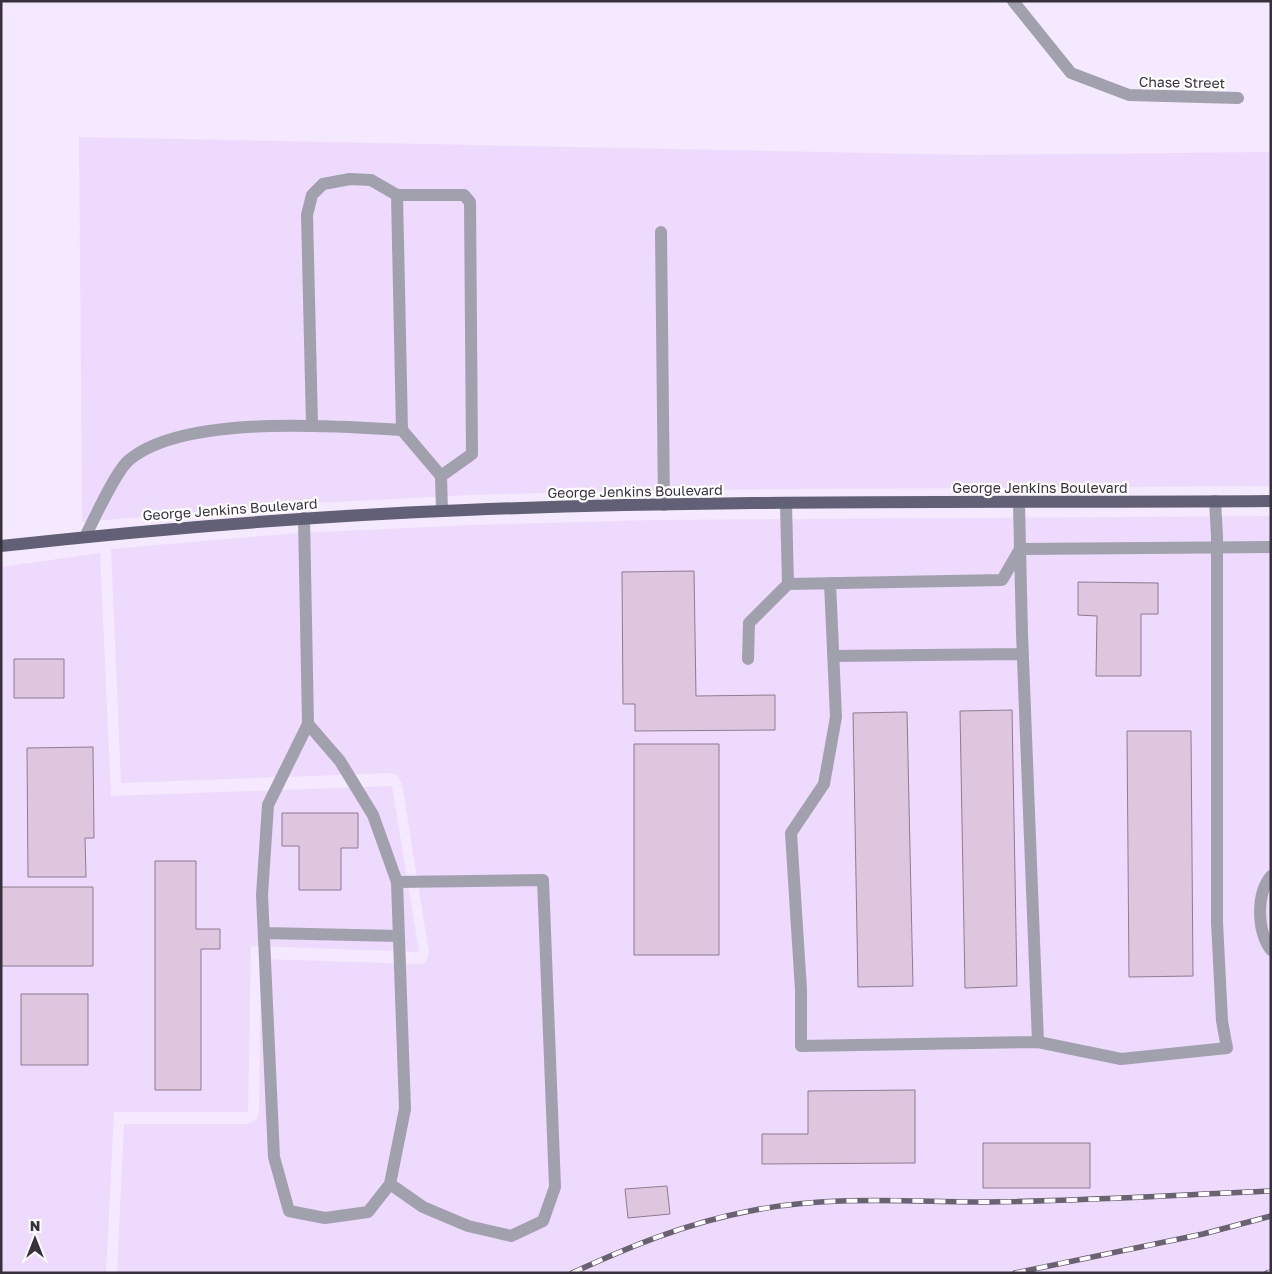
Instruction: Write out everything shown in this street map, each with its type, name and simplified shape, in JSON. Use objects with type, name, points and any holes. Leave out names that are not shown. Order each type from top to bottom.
[{"type":"main road","name":"George Jenkins Boulevard","points":[[1,546],[153,529],[304,518],[442,511],[664,505],[1271,501]]},
{"type":"street","name":"Chase Street","points":[[1013,1],[1071,74],[1129,95],[1238,98]]},
{"type":"street","points":[[312,424],[307,215],[312,195],[323,184],[350,179],[370,180],[397,195],[464,195],[470,202],[472,454],[441,476]]},
{"type":"street","points":[[397,195],[402,430],[441,476],[442,511]]},
{"type":"street","points":[[661,232],[664,505]]},
{"type":"street","points":[[85,537],[101,504],[127,462],[149,448],[195,434],[242,428],[312,424],[402,430]]},
{"type":"street","points":[[830,582],[836,717],[824,784],[791,833],[801,990],[801,1046],[1038,1042],[1121,1059],[1227,1048],[1222,1021],[1217,922],[1217,547],[1215,501]]},
{"type":"street","points":[[1019,503],[1038,1042]]},
{"type":"street","points":[[786,504],[788,584]]},
{"type":"street","points":[[304,518],[308,724],[268,804],[262,895],[274,1157],[289,1211],[325,1218],[368,1212],[390,1184],[405,1109],[397,882],[373,815],[340,761],[308,724]]},
{"type":"street","points":[[1020,549],[1271,547]]},
{"type":"street","points":[[748,660],[749,623],[788,584],[1002,580],[1020,549]]},
{"type":"street","points":[[834,656],[1023,654]]},
{"type":"street","points":[[1271,876],[1264,884],[1260,914],[1264,941],[1271,950]]},
{"type":"street","points":[[390,1184],[423,1207],[468,1226],[511,1236],[543,1222],[555,1187],[543,880],[397,882]]},
{"type":"street","points":[[264,933],[399,936]]},
{"type":"shaded area","points":[[79,137],[969,155],[1271,152],[1271,486],[653,490],[470,495],[297,504],[82,522]]},
{"type":"shaded area","points":[[1271,516],[1271,1273],[117,1273],[124,1124],[247,1124],[257,1119],[259,1111],[261,959],[418,964],[425,963],[429,953],[402,784],[397,775],[391,773],[121,783],[111,549],[298,533],[471,525],[654,520]]},
{"type":"shaded area","points":[[100,553],[111,796],[392,786],[419,952],[251,946],[248,1112],[114,1112],[106,1273],[1,1273],[1,567]]},
{"type":"building","points":[[694,571],[696,696],[775,695],[775,730],[635,731],[635,704],[623,704],[622,572]]},
{"type":"building","points":[[1078,582],[1158,583],[1158,614],[1141,614],[1141,676],[1096,676],[1097,616],[1078,615]]},
{"type":"building","points":[[14,659],[64,659],[64,698],[14,698]]},
{"type":"building","points":[[1012,710],[1017,986],[965,988],[960,711]]},
{"type":"building","points":[[907,712],[913,986],[858,987],[853,713]]},
{"type":"building","points":[[1127,731],[1191,731],[1193,976],[1129,977]]},
{"type":"building","points":[[634,744],[719,744],[719,955],[634,955]]},
{"type":"building","points":[[93,747],[94,838],[85,838],[86,877],[28,877],[27,748]]},
{"type":"building","points":[[282,813],[358,813],[358,848],[341,848],[341,890],[299,890],[299,846],[282,846]]},
{"type":"building","points":[[155,861],[196,861],[196,929],[220,929],[220,949],[201,949],[201,1090],[155,1090]]},
{"type":"building","points":[[1,887],[93,887],[93,966],[1,966]]},
{"type":"building","points":[[21,994],[88,994],[88,1065],[21,1065]]},
{"type":"building","points":[[915,1090],[915,1163],[762,1164],[762,1134],[808,1134],[808,1091]]},
{"type":"building","points":[[983,1143],[1090,1143],[1090,1188],[983,1188]]},
{"type":"building","points":[[667,1186],[670,1214],[628,1218],[625,1189]]},
{"type":"railway","points":[[572,1273],[682,1229],[727,1216],[779,1206],[869,1200],[988,1202],[1271,1191]]},
{"type":"railway","points":[[1015,1273],[1203,1234],[1271,1216]]},
{"type":"railway","points":[[1267,1273],[1271,1272]]}]
